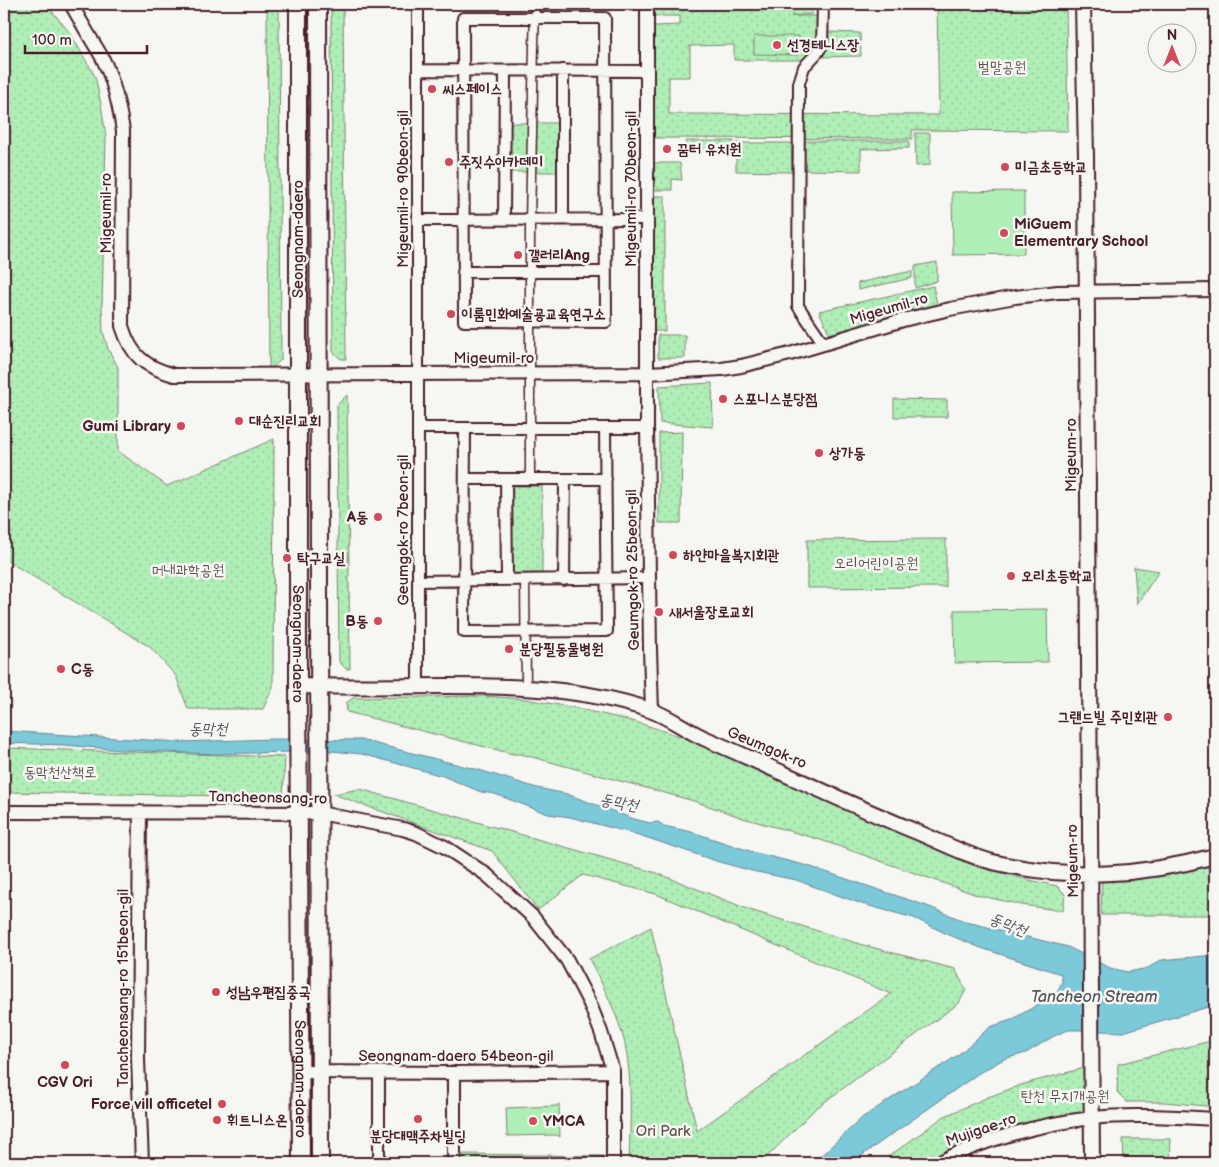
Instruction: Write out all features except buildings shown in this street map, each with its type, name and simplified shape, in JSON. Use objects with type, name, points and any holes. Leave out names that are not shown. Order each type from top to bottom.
[{"type":"main road","name":"Seongnam-daero","points":[[298,4],[298,694],[301,1163]]},
{"type":"main road","name":"Seongnam-daero","points":[[318,4],[320,1163]]},
{"type":"main road","name":"Migeum-ro","points":[[1084,4],[1092,1118]]},
{"type":"main road","name":"Geumgok-ro","points":[[298,694],[418,686],[526,686],[583,694],[652,711],[698,736],[894,822],[994,863],[1041,872],[1126,874],[1164,868],[1215,856]]},
{"type":"main road","points":[[1092,1118],[1092,1163]]},
{"type":"street","name":"Migeumil-ro","points":[[71,4],[84,29],[100,53],[112,84],[120,113],[122,131],[122,326],[126,339],[140,360],[151,367],[174,375],[648,373],[722,369],[790,354],[904,320],[950,309],[1036,294],[1086,291],[1215,290]]},
{"type":"street","name":"Migeumil-ro 90beon-gil","points":[[418,4],[418,374]]},
{"type":"street","points":[[530,479],[528,428],[530,220],[535,4]]},
{"type":"street","name":"Migeumil-ro 70beon-gil","points":[[647,4],[648,373]]},
{"type":"street","points":[[823,4],[822,45],[804,67],[799,83],[798,306],[824,344]]},
{"type":"street","points":[[463,18],[535,18],[605,18],[606,322],[464,321],[462,220],[463,18]]},
{"type":"street","points":[[418,70],[647,71]]},
{"type":"street","points":[[563,70],[564,219]]},
{"type":"street","points":[[504,220],[505,71]]},
{"type":"street","points":[[418,220],[647,219]]},
{"type":"street","points":[[463,272],[606,272]]},
{"type":"street","name":"Geumgok-ro 25beon-gil","points":[[648,373],[647,428],[652,711]]},
{"type":"street","name":"Geumgok-ro 7beon-gil","points":[[418,374],[418,686]]},
{"type":"street","points":[[418,428],[647,428]]},
{"type":"street","points":[[465,428],[464,632],[606,631],[605,428]]},
{"type":"street","points":[[465,479],[606,479]]},
{"type":"street","points":[[506,479],[507,580]]},
{"type":"street","points":[[564,479],[564,580]]},
{"type":"street","points":[[418,581],[649,578]]},
{"type":"street","points":[[525,580],[526,686]]},
{"type":"street","name":"Tancheonsang-ro","points":[[4,812],[319,813],[378,823],[416,833],[467,860],[497,883],[533,917],[567,960],[590,1004],[601,1032],[612,1071],[613,1163]]},
{"type":"street","name":"Tancheonsang-ro 151beon-gil","points":[[140,812],[138,1059],[142,1163]]},
{"type":"street","name":"Seongnam-daero 54beon-gil","points":[[300,1072],[612,1071]]},
{"type":"street","points":[[379,1073],[379,1163]]},
{"type":"street","points":[[454,1073],[454,1163]]},
{"type":"street","name":"Mujigae-ro","points":[[938,1163],[962,1151],[992,1140],[1092,1118],[1215,1119]]},
{"type":"green space","name":"머내과학공원","points":[[4,4],[46,4],[70,33],[95,76],[106,137],[103,331],[108,349],[118,367],[118,451],[167,486],[274,439],[273,687],[263,709],[188,709],[176,676],[150,647],[4,559]]},
{"type":"green space","points":[[267,4],[274,4],[279,7],[281,360],[269,370]]},
{"type":"green space","points":[[331,4],[343,4],[346,359],[341,359],[333,352]]},
{"type":"green space","name":"벌말공원","points":[[654,4],[813,4],[812,14],[791,16],[818,16],[818,47],[807,60],[734,60],[734,45],[690,46],[690,77],[669,77],[669,114],[939,115],[937,4],[1066,4],[1068,131],[912,130],[912,139],[654,138],[653,26],[680,25],[680,16],[654,16]]},
{"type":"green space","points":[[827,32],[860,33],[861,56],[820,57]]},
{"type":"green space","name":"선경테니스장","points":[[754,36],[799,36],[799,55],[754,54]]},
{"type":"green space","points":[[508,123],[558,123],[557,172],[507,172]]},
{"type":"green space","points":[[915,133],[930,133],[930,165],[916,166]]},
{"type":"green space","points":[[686,141],[734,141],[733,152],[686,150]]},
{"type":"green space","points":[[803,141],[909,141],[909,148],[861,149],[861,171],[803,170]]},
{"type":"green space","points":[[736,143],[791,143],[792,172],[736,171]]},
{"type":"green space","points":[[654,163],[680,163],[682,180],[672,179],[672,190],[654,190]]},
{"type":"green space","points":[[1024,191],[1024,254],[953,255],[952,192]]},
{"type":"green space","points":[[654,196],[665,196],[665,331],[654,331]]},
{"type":"green space","points":[[937,262],[937,281],[915,288],[915,266]]},
{"type":"green space","points":[[912,271],[912,278],[858,290],[858,283]]},
{"type":"green space","points":[[933,286],[937,304],[830,335],[819,311]]},
{"type":"green space","points":[[658,335],[685,335],[685,358],[658,358]]},
{"type":"green space","points":[[712,383],[713,427],[660,423],[659,386]]},
{"type":"green space","points":[[347,395],[350,669],[346,669],[339,662],[337,405]]},
{"type":"green space","points":[[894,399],[947,400],[947,417],[894,417]]},
{"type":"green space","points":[[682,432],[681,523],[659,523],[659,433]]},
{"type":"green space","points":[[508,486],[542,486],[542,578],[508,578]]},
{"type":"green space","name":"오리어린이공원","points":[[946,539],[946,587],[807,588],[807,540]]},
{"type":"green space","points":[[1134,567],[1159,571],[1137,604]]},
{"type":"green space","points":[[1047,609],[1048,662],[955,663],[954,610]]},
{"type":"green space","points":[[482,696],[525,699],[576,708],[636,722],[698,742],[985,868],[1057,886],[1065,894],[1063,911],[1022,905],[977,895],[818,839],[743,818],[694,801],[521,754],[513,754],[347,712],[346,703],[353,698]]},
{"type":"green space","name":"동막천산책로","points":[[4,748],[285,757],[283,797],[4,792]]},
{"type":"green space","name":"Ori Park","points":[[360,789],[657,873],[750,910],[863,945],[955,969],[966,990],[959,1003],[815,1109],[761,1163],[629,1163],[630,1089],[628,1059],[622,1033],[614,1011],[589,959],[651,927],[697,1131],[891,994],[656,894],[583,875],[538,910],[492,851],[333,794]]},
{"type":"green space","points":[[1215,856],[1215,915],[1101,915],[1102,874]]},
{"type":"green space","points":[[1215,1040],[1215,1107],[1165,1102],[1127,1102],[1117,1092],[1118,1064]]},
{"type":"green space","name":"탄천 무지개공원","points":[[1088,1067],[1088,1115],[962,1146],[931,1163],[880,1163],[943,1117],[988,1097],[1024,1084]]},
{"type":"green space","name":"YMCA","points":[[559,1104],[560,1137],[557,1135],[507,1136],[506,1108],[556,1106]]},
{"type":"green space","points":[[1123,1139],[1171,1139],[1170,1163],[1124,1163]]},
{"type":"green space","points":[[463,1154],[603,1156],[603,1163],[463,1163]]},
{"type":"water","name":"Tancheon Stream","points":[[4,731],[180,742],[275,739],[361,740],[479,770],[537,788],[567,794],[634,819],[650,823],[658,822],[664,826],[692,832],[756,853],[808,866],[927,906],[967,922],[1068,947],[1110,968],[1128,972],[1148,968],[1161,960],[1215,955],[1215,1005],[1123,1032],[1068,1030],[1026,1053],[1004,1059],[979,1073],[851,1163],[813,1163],[863,1117],[958,1055],[990,1027],[1011,1020],[1056,994],[1062,982],[1061,974],[981,948],[914,918],[862,904],[796,880],[719,862],[639,835],[570,817],[548,814],[495,794],[481,792],[443,776],[362,754],[331,751],[215,754],[4,743]]},
{"type":"place","name":"선경테니스장","points":[[777,45]]},
{"type":"place","name":"씨스페이스","points":[[432,89]]},
{"type":"place","name":"꿈터 유치원","points":[[667,149]]},
{"type":"place","name":"주짓수아카데미","points":[[449,162]]},
{"type":"place","name":"미금초등학교","points":[[1005,167]]},
{"type":"place","name":"MiGuem Elementrary School","points":[[1004,233]]},
{"type":"place","name":"갤러리Ang","points":[[518,255]]},
{"type":"place","name":"이룸민화예술굥교육연구소","points":[[451,314]]},
{"type":"place","name":"스포니스분당점","points":[[723,399]]},
{"type":"place","name":"대순진리교회","points":[[239,421]]},
{"type":"place","name":"Gumi Library","points":[[181,426]]},
{"type":"place","name":"상가동","points":[[819,453]]},
{"type":"place","name":"A동","points":[[378,517]]},
{"type":"place","name":"하얀마을복지회관","points":[[673,555]]},
{"type":"place","name":"탁구교실","points":[[287,558]]},
{"type":"place","name":"오리초등학교","points":[[1011,576]]},
{"type":"place","name":"새서울장로교회","points":[[659,612]]},
{"type":"place","name":"B동","points":[[378,621]]},
{"type":"place","name":"분당필동물병원","points":[[509,649]]},
{"type":"place","name":"C동","points":[[61,669]]},
{"type":"place","name":"그랜드빌 주민회관","points":[[1168,717]]},
{"type":"place","name":"성남우편집중국","points":[[216,992]]},
{"type":"place","name":"CGV Ori","points":[[65,1065]]},
{"type":"place","name":"Force vill officetel","points":[[222,1104]]},
{"type":"place","name":"분당대맥주차빌딩","points":[[418,1119]]},
{"type":"place","name":"휘트니스온","points":[[217,1120]]},
{"type":"place","name":"YMCA","points":[[533,1121]]},
{"type":"water label","name":"동막천","points":[[208,729]]},
{"type":"water label","name":"동막천","points":[[619,803]]},
{"type":"water label","name":"동막천","points":[[1008,925]]}]
